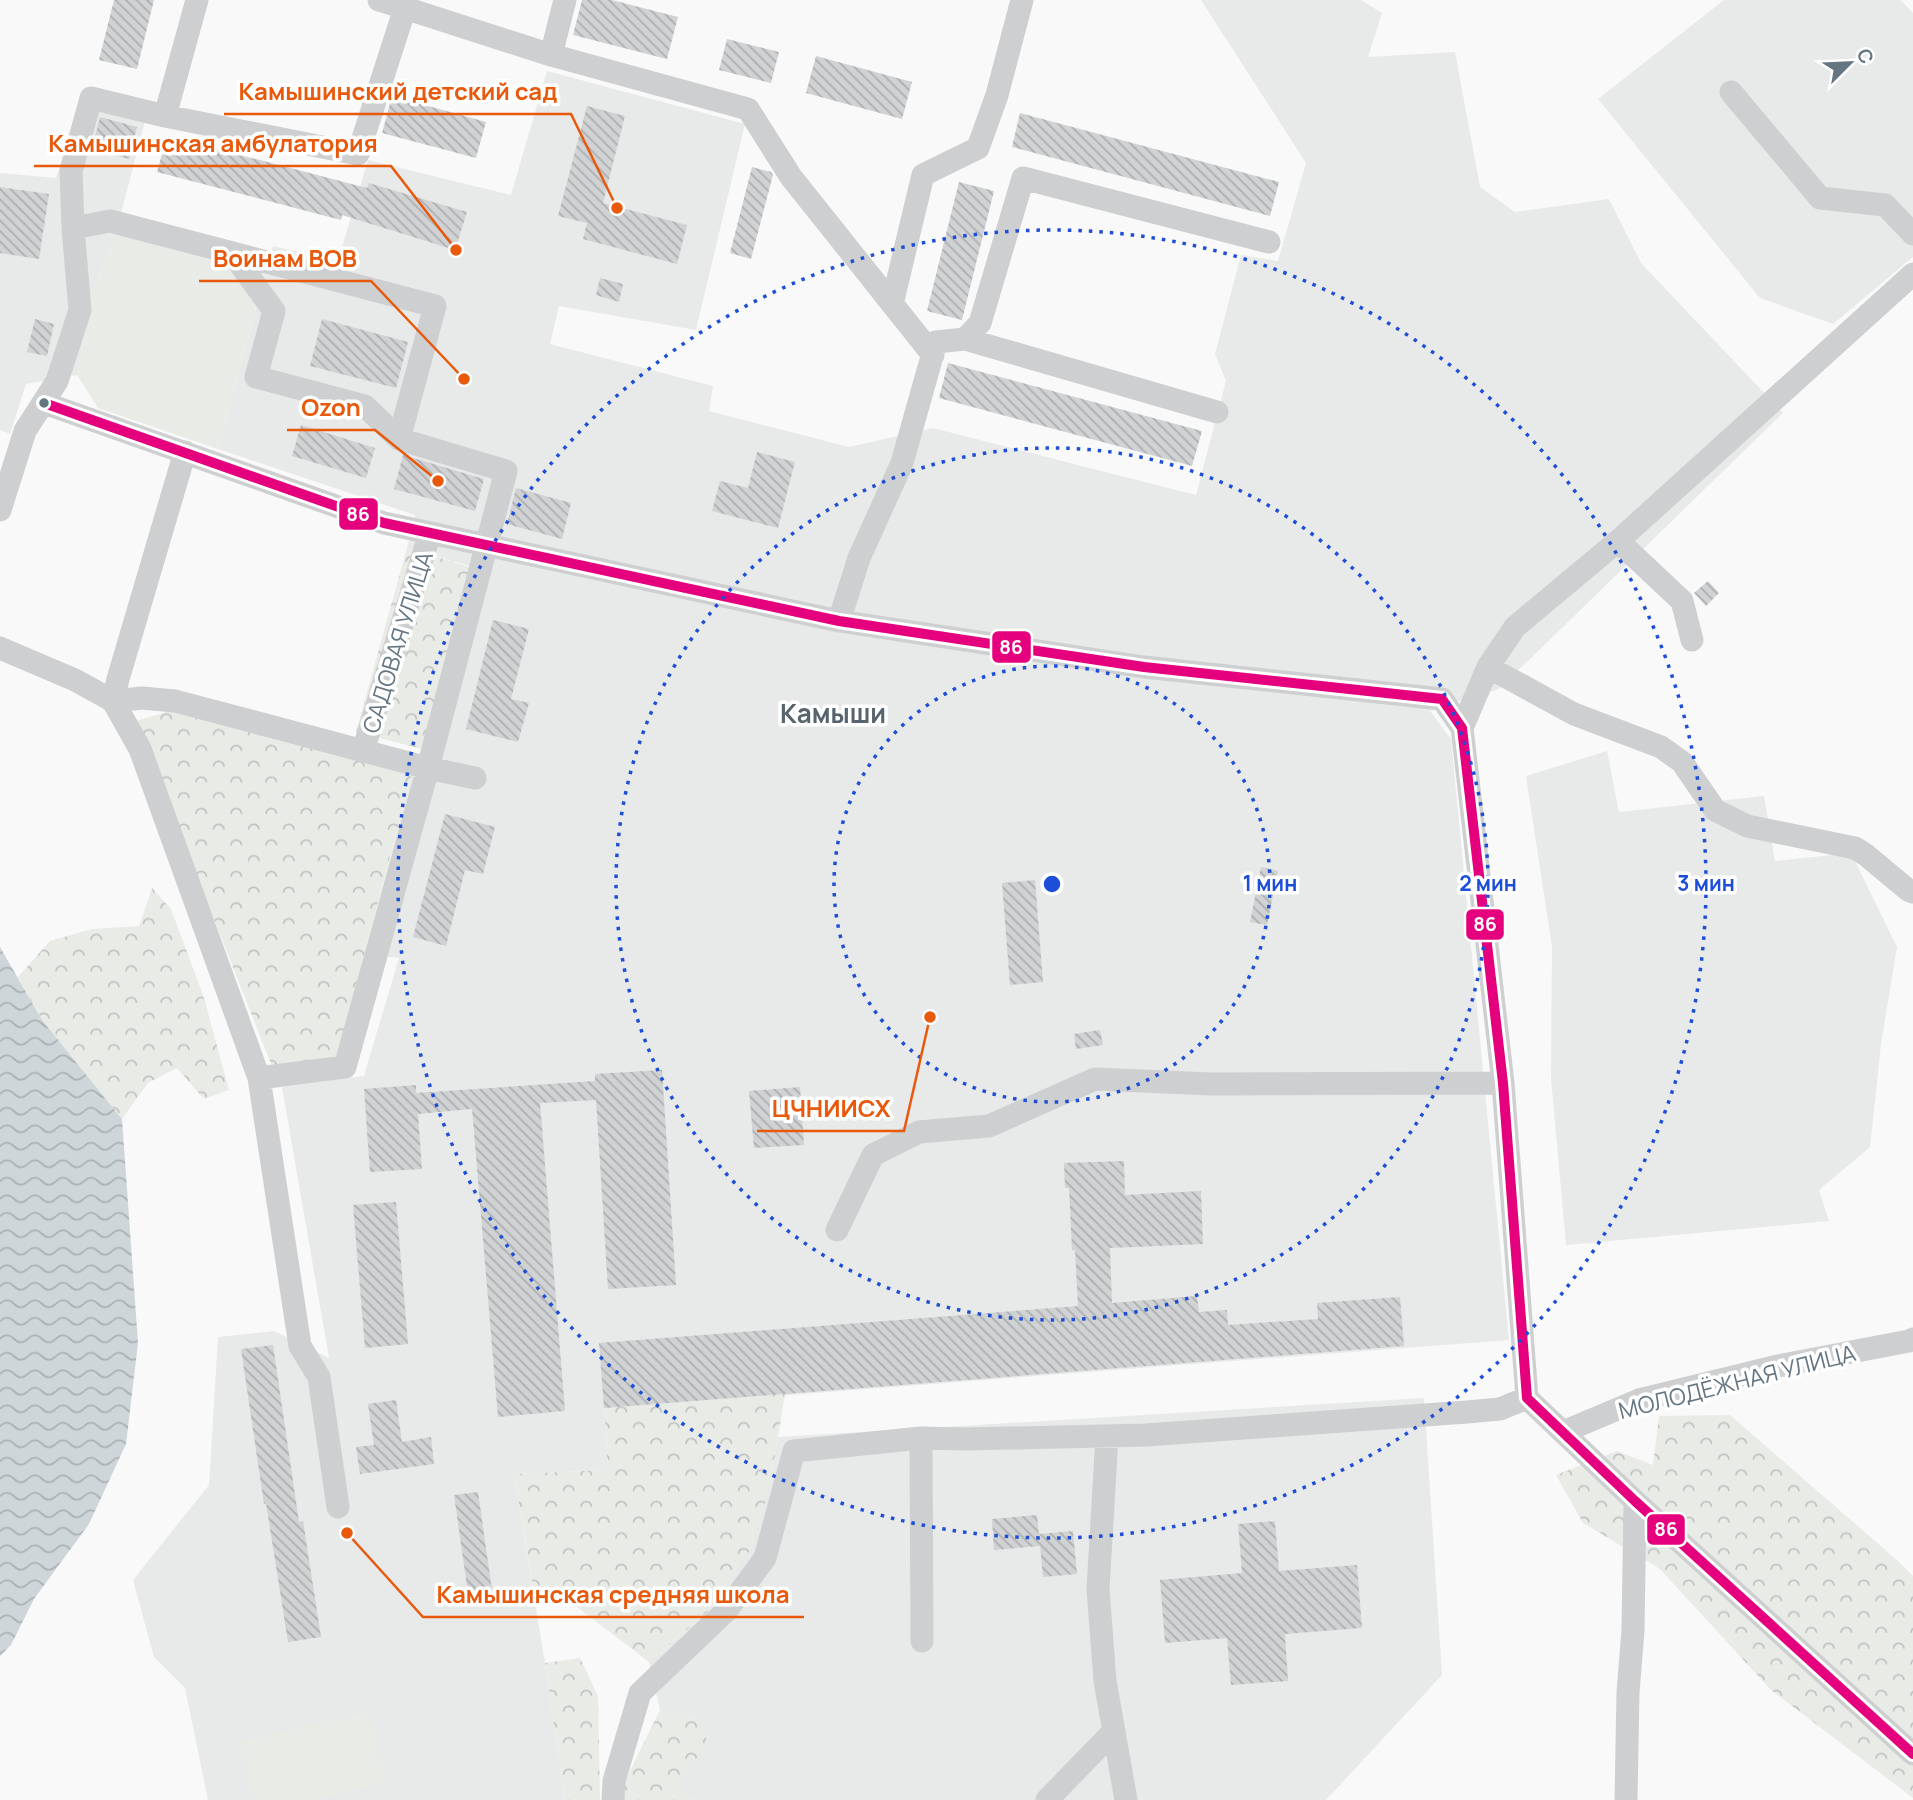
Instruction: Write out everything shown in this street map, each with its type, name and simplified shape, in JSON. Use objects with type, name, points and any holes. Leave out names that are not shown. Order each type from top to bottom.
[{"type":"street","points":[[165,116],[197,0]]},
{"type":"street","points":[[379,0],[551,55],[748,109],[791,177],[933,355]]},
{"type":"street","points":[[551,55],[565,0]]},
{"type":"street","points":[[892,304],[923,175],[978,148],[997,96],[1022,0]]},
{"type":"street","points":[[0,510],[25,431],[57,381],[80,310],[71,171],[91,98],[165,116],[358,154],[405,8]]},
{"type":"street","points":[[1731,92],[1820,198],[1885,205],[1913,234]]},
{"type":"street","points":[[965,339],[980,323],[1023,178],[1269,242]]},
{"type":"street","points":[[73,228],[110,221],[435,306],[398,439]]},
{"type":"street","points":[[232,253],[274,311],[257,377],[365,406],[398,439],[506,471],[428,768],[345,1067],[259,1078]]},
{"type":"street","points":[[1462,728],[1489,667],[1515,627],[1618,541],[1913,274]]},
{"type":"street","points":[[839,621],[859,558],[902,463],[936,342],[965,339],[1217,412]]},
{"type":"street","points":[[44,403],[384,523],[839,621],[1144,667],[1443,699],[1462,728],[1503,1083],[1527,1398],[1635,1501],[1913,1754]]},
{"type":"street","points":[[113,701],[185,452]]},
{"type":"street","name":"САДОВАЯ УЛИЦА","points":[[363,751],[430,533]]},
{"type":"street","points":[[1618,541],[1682,601],[1692,640]]},
{"type":"street","points":[[0,648],[75,680],[113,701],[140,749],[259,1078],[300,1346],[318,1377],[338,1507]]},
{"type":"street","points":[[1489,667],[1574,714],[1661,747],[1682,762],[1715,810],[1747,826],[1855,848],[1913,892]]},
{"type":"street","points":[[113,701],[142,698],[175,701],[475,778]]},
{"type":"street","points":[[838,1230],[873,1155],[919,1132],[989,1126],[1095,1079],[1211,1084],[1503,1083]]},
{"type":"street","name":"МОЛОДЁЖНАЯ УЛИЦА","points":[[1563,1432],[1639,1400],[1778,1366],[1913,1339]]},
{"type":"street","points":[[613,1800],[614,1781],[640,1693],[727,1610],[765,1558],[793,1451],[921,1438],[1146,1436],[1500,1409],[1527,1398]]},
{"type":"street","points":[[1107,1436],[1098,1589],[1105,1681],[1126,1800]]},
{"type":"street","points":[[921,1438],[922,1641]]},
{"type":"street","points":[[1626,1800],[1635,1501]]},
{"type":"street","points":[[1047,1800],[1114,1731]]},
{"type":"shaded area","points":[[1201,0],[1361,0],[1382,13],[1368,57],[1455,52],[1480,187],[1515,212],[1609,199],[1641,263],[1783,413],[1499,689],[1430,711],[1451,739],[1509,1340],[604,1409],[608,1470],[514,1474],[565,1800],[208,1800],[185,1688],[154,1657],[133,1580],[209,1485],[218,1337],[274,1331],[329,1358],[282,1087],[364,1076],[399,958],[365,954],[470,566],[407,548],[415,515],[218,449],[273,246],[338,261],[368,160],[511,195],[547,71],[745,124],[696,330],[559,306],[550,344],[713,386],[709,411],[849,447],[933,428],[1196,495],[1226,381],[1215,354],[1241,255],[1278,261],[1306,163]]},
{"type":"shaded area","points":[[1724,0],[1901,0],[1913,13],[1913,257],[1833,324],[1760,298],[1598,99]]},
{"type":"shaded area","points":[[84,90],[150,102],[117,229],[91,298],[77,375],[26,384],[10,434],[0,430],[0,173],[56,178]]},
{"type":"shaded area","points":[[1607,751],[1619,812],[1764,796],[1775,861],[1851,853],[1897,947],[1881,1044],[1870,1147],[1819,1190],[1829,1221],[1566,1245],[1551,1078],[1552,947],[1526,776]]},
{"type":"shaded area","points":[[1424,1398],[1442,1675],[1326,1800],[695,1800],[675,1787],[697,1717],[660,1710],[649,1662],[712,1608],[770,1486],[778,1437]]},
{"type":"green space","points":[[117,229],[266,271],[218,449],[98,408],[77,375],[91,298]]},
{"type":"green space","points":[[407,548],[470,567],[422,749],[356,732]]},
{"type":"green space","points":[[170,711],[412,773],[336,1061],[273,1069],[136,721]]},
{"type":"green space","points":[[152,888],[171,909],[204,998],[229,1090],[204,1099],[177,1068],[148,1083],[122,1119],[42,1020],[18,977],[50,941],[92,929],[139,926]]},
{"type":"green space","points":[[785,1394],[770,1486],[752,1547],[712,1608],[649,1662],[577,1607],[534,1593],[514,1474],[608,1470],[604,1408]]},
{"type":"green space","points":[[1730,1415],[1913,1576],[1913,1798],[1771,1690],[1660,1569],[1583,1523],[1556,1475],[1617,1451],[1653,1465],[1659,1416]]},
{"type":"green space","points":[[580,1658],[598,1696],[600,1800],[565,1800],[545,1663]]},
{"type":"green space","points":[[660,1710],[697,1717],[708,1743],[675,1786],[695,1800],[624,1800],[625,1781]]},
{"type":"green space","points":[[369,1712],[386,1783],[316,1800],[254,1800],[240,1742]]},
{"type":"water","points":[[0,947],[42,1020],[122,1119],[138,1343],[126,1444],[89,1524],[34,1599],[11,1645],[0,1656]]},
{"type":"building","points":[[114,0],[154,0],[137,69],[99,60]]},
{"type":"building","points":[[582,0],[612,0],[678,17],[667,59],[573,35]]},
{"type":"building","points":[[727,39],[779,52],[771,83],[719,70]]},
{"type":"building","points":[[816,56],[912,82],[902,119],[806,93]]},
{"type":"building","points":[[392,96],[486,122],[476,158],[382,133]]},
{"type":"building","points":[[587,106],[625,116],[603,203],[687,225],[677,264],[583,239],[587,223],[558,216]]},
{"type":"building","points":[[1020,113],[1279,182],[1270,216],[1012,147]]},
{"type":"building","points":[[100,117],[137,127],[129,159],[92,149]]},
{"type":"building","points":[[167,136],[367,188],[369,183],[467,212],[455,250],[342,215],[341,220],[157,172]]},
{"type":"building","points":[[752,167],[773,175],[751,259],[730,253]]},
{"type":"building","points":[[959,182],[994,191],[962,320],[927,311]]},
{"type":"building","points":[[0,187],[49,194],[39,259],[0,253]]},
{"type":"building","points":[[600,278],[623,284],[619,302],[596,295]]},
{"type":"building","points":[[35,319],[54,324],[47,356],[27,352]]},
{"type":"building","points":[[322,319],[408,342],[396,388],[310,366]]},
{"type":"building","points":[[948,363],[1202,431],[1192,466],[939,398]]},
{"type":"building","points":[[301,425],[375,448],[366,478],[292,456]]},
{"type":"building","points":[[757,452],[795,462],[778,528],[712,511],[720,481],[748,488]]},
{"type":"building","points":[[403,455],[484,479],[475,511],[394,489]]},
{"type":"building","points":[[516,488],[571,503],[562,539],[507,524]]},
{"type":"building","points":[[1708,581],[1719,593],[1706,606],[1694,593]]},
{"type":"building","points":[[493,620],[529,629],[511,699],[529,703],[518,742],[466,729]]},
{"type":"building","points":[[445,814],[495,827],[483,874],[465,870],[446,946],[413,937]]},
{"type":"building","points":[[1261,867],[1278,871],[1267,925],[1250,922]]},
{"type":"building","points":[[1035,880],[1043,982],[1010,985],[1002,883]]},
{"type":"building","points":[[1100,1030],[1103,1045],[1076,1049],[1074,1034]]},
{"type":"building","points":[[662,1070],[676,1285],[608,1289],[596,1100],[540,1103],[565,1411],[498,1417],[472,1109],[418,1114],[422,1169],[370,1172],[364,1089],[416,1085],[416,1093],[595,1081],[595,1074]]},
{"type":"building","points":[[800,1087],[804,1145],[754,1148],[749,1091]]},
{"type":"building","points":[[1124,1161],[1125,1195],[1201,1191],[1203,1244],[1110,1248],[1112,1303],[1197,1296],[1199,1312],[1227,1310],[1228,1325],[1318,1319],[1317,1303],[1400,1297],[1404,1346],[604,1408],[599,1343],[1078,1306],[1069,1188],[1065,1188],[1064,1163]]},
{"type":"building","points":[[396,1202],[408,1344],[365,1348],[353,1205]]},
{"type":"building","points":[[273,1345],[299,1522],[303,1521],[321,1637],[288,1642],[241,1349]]},
{"type":"building","points":[[396,1400],[402,1442],[431,1437],[434,1464],[360,1474],[356,1447],[374,1445],[368,1404]]},
{"type":"building","points":[[478,1492],[492,1590],[468,1593],[454,1495]]},
{"type":"building","points":[[1037,1515],[1040,1546],[994,1550],[992,1519]]},
{"type":"building","points":[[1275,1521],[1279,1571],[1357,1565],[1362,1628],[1285,1634],[1288,1681],[1231,1685],[1227,1638],[1165,1643],[1160,1580],[1242,1573],[1238,1524]]},
{"type":"building","points":[[1073,1531],[1077,1574],[1043,1577],[1039,1534]]},
{"type":"transit line","name":"86","points":[[44,403],[384,523],[839,621],[1144,667],[1442,699],[1462,728],[1503,1083],[1527,1398],[1635,1501],[1913,1754]]},
{"type":"place","name":"Камышинский детский сад","points":[[617,208]]},
{"type":"place","name":"Камышинская амбулатория","points":[[456,250]]},
{"type":"place","name":"Воинам ВОВ","points":[[464,379]]},
{"type":"place","name":"Ozon","points":[[438,481]]},
{"type":"place","name":"ЦЧНИИСХ","points":[[930,1017]]},
{"type":"place","name":"Камышинская средняя школа","points":[[347,1533]]},
{"type":"district","name":"Камыши","points":[[833,713]]}]
